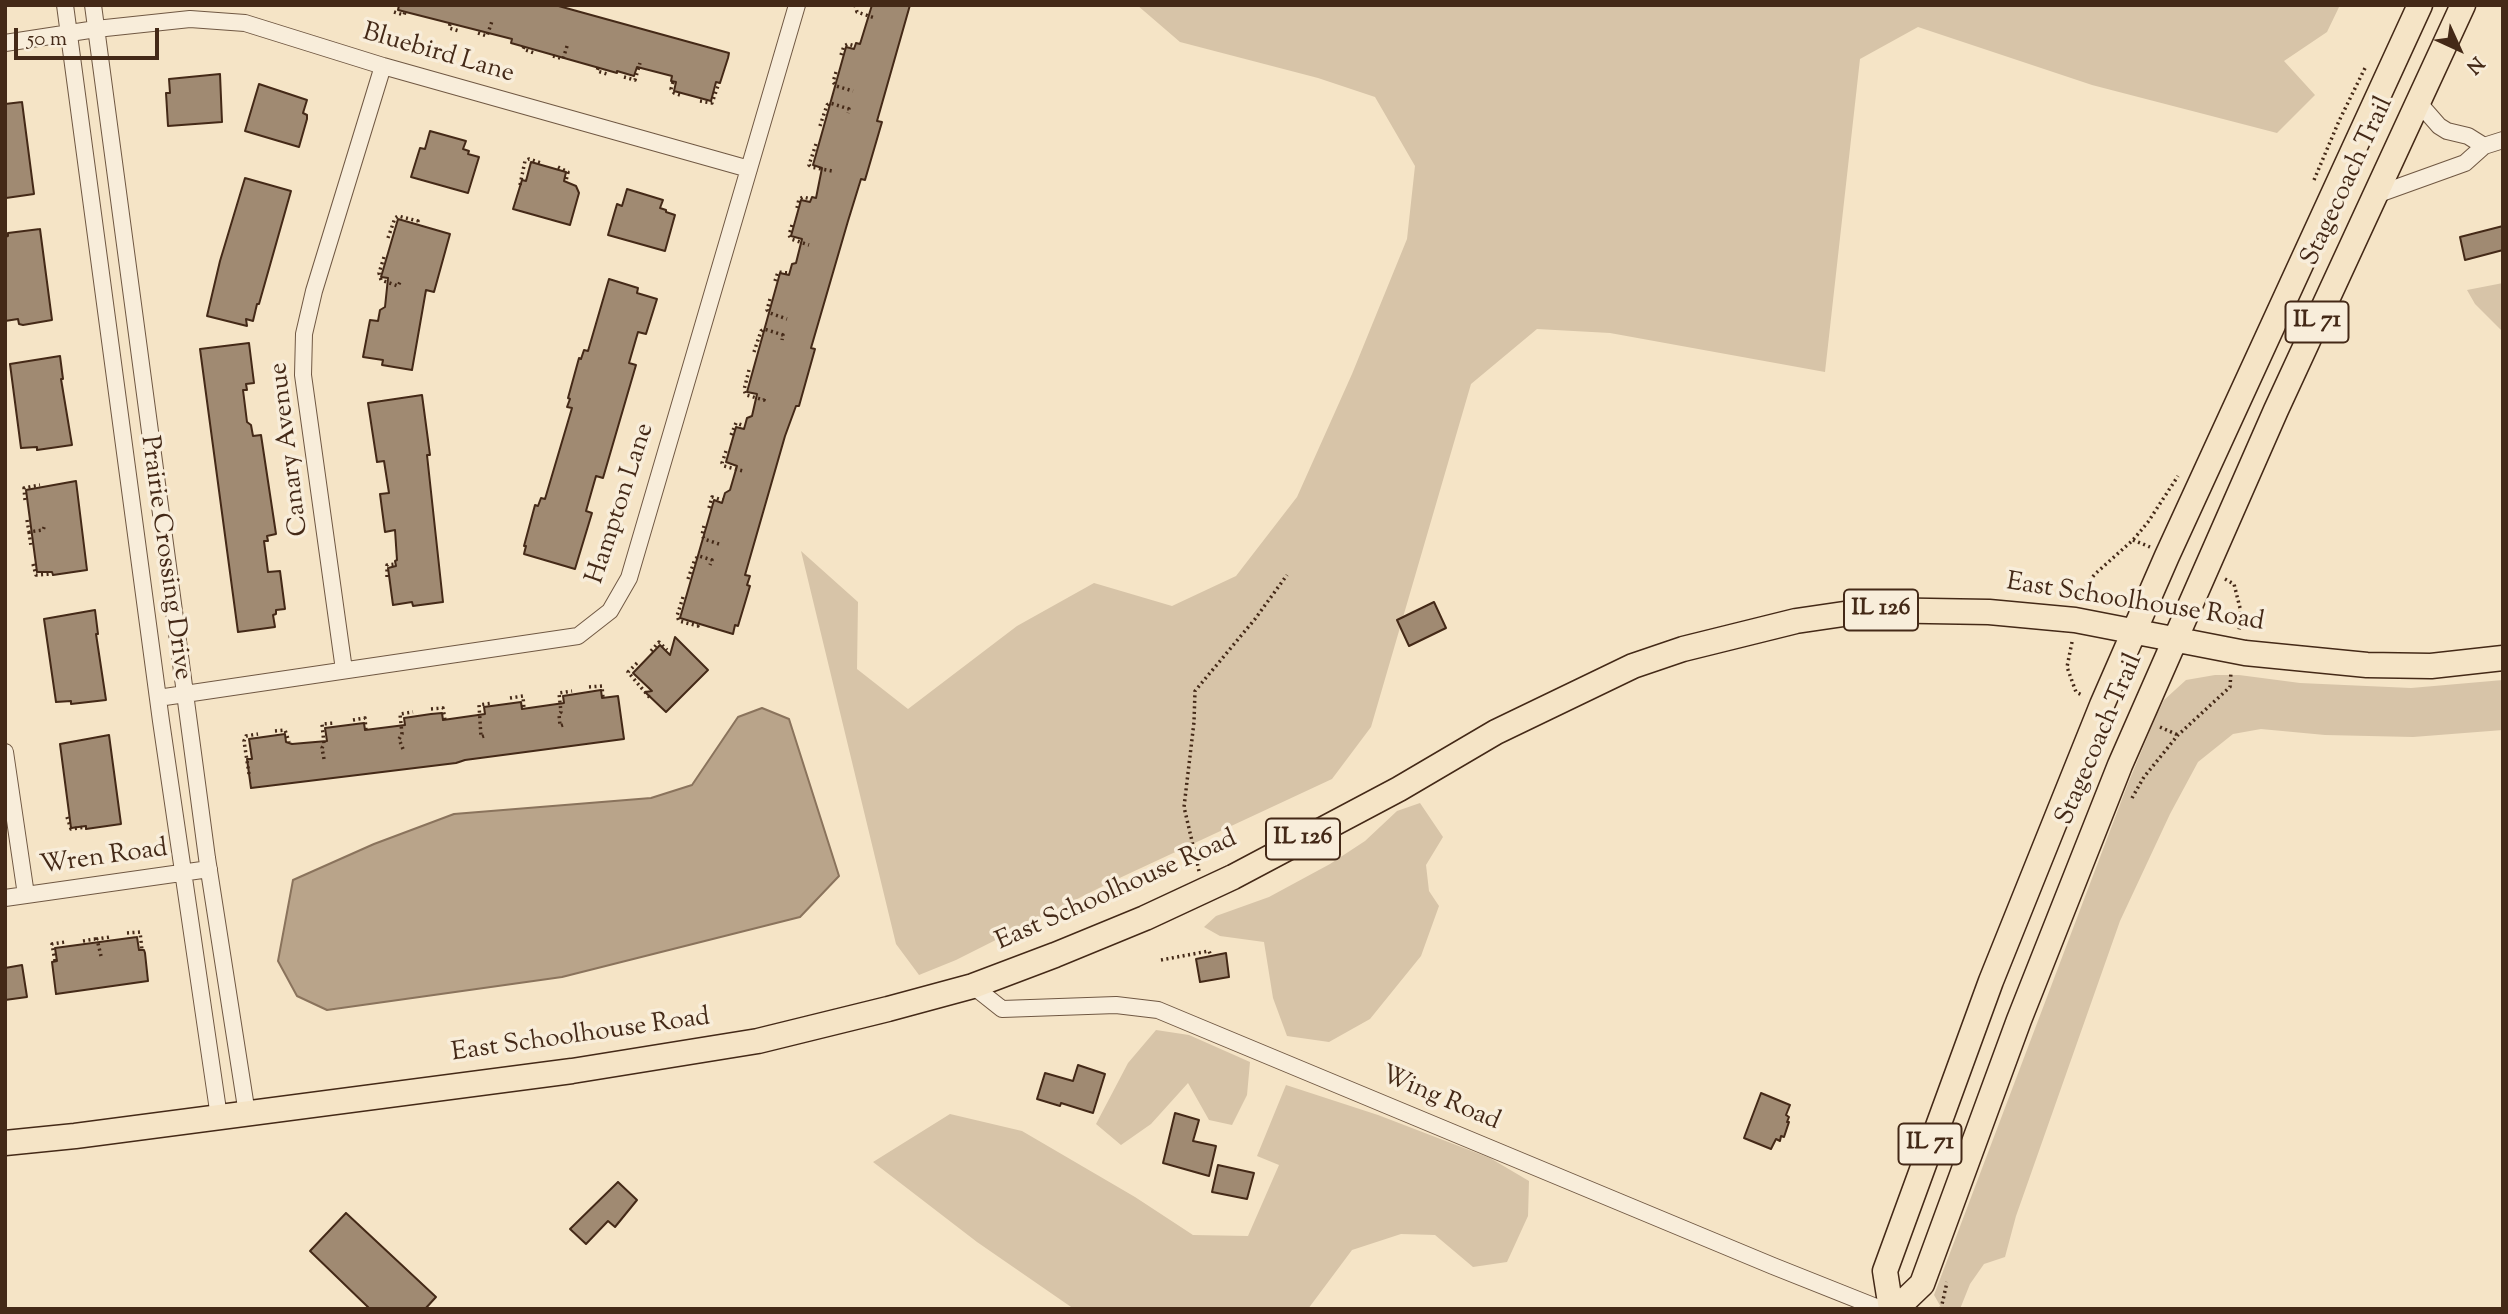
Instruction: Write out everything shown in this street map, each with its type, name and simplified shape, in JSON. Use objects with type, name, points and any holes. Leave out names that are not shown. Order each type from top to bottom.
[{"type":"main road","name":"Stagecoach Trail","points":[[2420,5],[2134,632],[2024,899],[1885,1271],[1893,1309],[1922,1284],[2019,1020],[2120,765],[2276,410],[2463,5]]},
{"type":"main road","name":"East Schoolhouse Road","points":[[5,1143],[247,1114],[710,1049],[758,1041],[972,985],[1055,956],[1203,891],[1399,789],[1496,732],[1633,666],[1683,649],[1796,621],[1871,610],[1989,612],[2059,619],[2245,653],[2396,667],[2503,658]]},
{"type":"street","name":"Prairie Crossing Drive","points":[[65,5],[182,873],[219,1117]]},
{"type":"street","name":"Prairie Crossing Drive","points":[[93,5],[209,869],[247,1114]]},
{"type":"street","name":"Hampton Lane","points":[[158,698],[578,636],[610,611],[629,579],[797,5]]},
{"type":"street","name":"Bluebird Lane","points":[[5,43],[96,29],[190,19],[245,23],[383,66],[749,169]]},
{"type":"street","name":"Canary Avenue","points":[[344,670],[303,375],[304,334],[314,291],[383,66]]},
{"type":"street","points":[[2418,102],[2438,126],[2468,136],[2484,146]]},
{"type":"street","points":[[2376,195],[2465,163],[2484,146],[2503,140]]},
{"type":"street","points":[[5,752],[26,895]]},
{"type":"street","name":"Wren Road","points":[[5,898],[209,869]]},
{"type":"street","name":"Wing Road","points":[[972,985],[1002,1009],[1116,1005],[1158,1010],[1881,1309]]},
{"type":"path","points":[[855,5],[857,12],[875,18]]},
{"type":"path","points":[[394,12],[404,15],[405,12]]},
{"type":"path","points":[[478,33],[487,36],[492,20]]},
{"type":"path","points":[[450,24],[449,28],[459,31]]},
{"type":"path","points":[[553,56],[563,59],[568,43]]},
{"type":"path","points":[[841,55],[844,46],[855,46]]},
{"type":"path","points":[[524,47],[523,49],[534,53]]},
{"type":"path","points":[[624,77],[635,80],[640,63]]},
{"type":"path","points":[[598,68],[597,71],[607,74]]},
{"type":"path","points":[[836,72],[833,82],[835,86],[853,91]]},
{"type":"path","points":[[673,82],[671,89],[683,96]]},
{"type":"path","points":[[701,101],[712,103],[719,83]]},
{"type":"path","points":[[820,126],[830,103],[849,109],[848,113]]},
{"type":"path","points":[[2333,135],[2339,121]]},
{"type":"path","points":[[816,144],[809,165],[832,171]]},
{"type":"path","points":[[520,185],[527,160],[541,163]]},
{"type":"path","points":[[558,167],[568,172],[566,181]]},
{"type":"path","points":[[797,208],[799,199],[811,199]]},
{"type":"path","points":[[388,238],[394,218],[398,216],[418,221],[416,224]]},
{"type":"path","points":[[792,225],[789,235],[791,239],[809,245]]},
{"type":"path","points":[[384,257],[379,273],[381,280],[398,286],[400,282]]},
{"type":"path","points":[[775,282],[778,272],[789,273]]},
{"type":"path","points":[[770,299],[767,310],[787,319]]},
{"type":"path","points":[[754,352],[764,329],[783,335],[782,340]]},
{"type":"path","points":[[749,370],[744,390],[746,395],[764,400],[765,397]]},
{"type":"path","points":[[731,435],[736,423],[745,426]]},
{"type":"path","points":[[726,451],[722,463],[724,466],[743,471]]},
{"type":"path","points":[[25,500],[24,488],[40,485]]},
{"type":"path","points":[[709,508],[712,497],[723,500]]},
{"type":"path","points":[[27,520],[31,546]]},
{"type":"path","points":[[704,526],[704,539],[722,545]]},
{"type":"path","points":[[29,532],[44,529]]},
{"type":"path","points":[[2078,602],[2085,586],[2134,538],[2155,549]]},
{"type":"path","points":[[688,579],[695,559],[699,556],[712,560],[710,565]]},
{"type":"path","points":[[33,564],[36,575],[53,574]]},
{"type":"path","points":[[387,578],[387,565],[396,564]]},
{"type":"path","points":[[1203,891],[1184,807],[1195,691],[1255,619],[1287,575]]},
{"type":"path","points":[[2225,579],[2234,584],[2242,615],[2239,626]]},
{"type":"path","points":[[683,597],[677,616],[679,621],[698,626],[699,624]]},
{"type":"path","points":[[651,651],[659,642],[667,650]]},
{"type":"path","points":[[2070,651],[2067,667],[2076,692],[2085,696]]},
{"type":"path","points":[[637,663],[628,672],[650,698]]},
{"type":"path","points":[[2127,807],[2144,777],[2178,735],[2230,687],[2231,674]]},
{"type":"path","points":[[589,687],[602,686],[603,698]]},
{"type":"path","points":[[562,725],[560,726],[559,693],[572,691]]},
{"type":"path","points":[[510,698],[523,696],[524,709]]},
{"type":"path","points":[[484,736],[481,737],[479,705],[493,703]]},
{"type":"path","points":[[431,709],[443,708],[445,720]]},
{"type":"path","points":[[402,749],[399,738],[402,734],[400,714],[413,712]]},
{"type":"path","points":[[353,720],[365,718],[366,730]]},
{"type":"path","points":[[324,759],[322,724],[335,723]]},
{"type":"path","points":[[2155,724],[2178,735]]},
{"type":"path","points":[[275,731],[285,730],[289,742]]},
{"type":"path","points":[[249,774],[244,741],[246,736],[258,734]]},
{"type":"path","points":[[67,817],[71,829],[86,827]]},
{"type":"path","points":[[127,933],[140,932],[142,950]]},
{"type":"path","points":[[83,941],[95,939],[99,956],[97,939],[110,937]]},
{"type":"path","points":[[55,961],[52,944],[65,942]]},
{"type":"path","points":[[1161,960],[1209,951],[1211,956]]},
{"type":"path","points":[[1941,1309],[1949,1278]]},
{"type":"shaded area","points":[[1137,5],[2340,5],[2327,32],[2284,61],[2315,95],[2277,133],[2092,85],[1918,27],[1860,59],[1825,372],[1610,333],[1537,329],[1471,384],[1371,727],[1332,779],[1111,882],[956,960],[919,975],[896,944],[801,551],[858,602],[857,669],[908,709],[1017,626],[1094,583],[1172,606],[1236,576],[1297,497],[1352,374],[1407,239],[1415,166],[1375,97],[1318,78],[1180,42]]},
{"type":"shaded area","points":[[2503,283],[2503,332],[2475,304],[2467,290]]},
{"type":"shaded area","points":[[2215,675],[2239,675],[2300,683],[2411,688],[2503,680],[2503,730],[2413,737],[2325,735],[2261,729],[2233,734],[2198,762],[2170,814],[2120,921],[2016,1216],[2005,1257],[1984,1264],[1970,1284],[1960,1309],[1942,1309],[1934,1295],[2156,716],[2164,700],[2186,680]]},
{"type":"shaded area","points":[[762,708],[789,719],[839,876],[800,917],[562,977],[327,1010],[297,996],[278,961],[293,880],[374,844],[454,814],[651,798],[692,785],[738,717]]},
{"type":"shaded area","points":[[1420,803],[1443,837],[1426,865],[1429,891],[1439,906],[1421,956],[1370,1019],[1329,1042],[1287,1036],[1273,998],[1264,942],[1220,936],[1204,927],[1216,916],[1269,897],[1330,864],[1365,841],[1397,811]]},
{"type":"shaded area","points":[[1156,1030],[1189,1035],[1250,1062],[1247,1095],[1232,1125],[1209,1120],[1188,1083],[1151,1124],[1121,1145],[1096,1124],[1128,1063]]},
{"type":"shaded area","points":[[1286,1085],[1378,1115],[1490,1158],[1529,1181],[1528,1216],[1507,1262],[1473,1267],[1435,1235],[1401,1234],[1352,1250],[1308,1309],[1074,1309],[977,1242],[873,1162],[950,1114],[1022,1131],[1135,1197],[1193,1235],[1248,1236],[1279,1165],[1257,1156]]},
{"type":"building","points":[[399,5],[555,5],[729,53],[720,83],[716,82],[711,101],[674,91],[676,82],[671,81],[672,76],[637,67],[634,76],[617,73],[511,43],[512,39],[398,10]]},
{"type":"building","points":[[872,5],[910,5],[877,121],[882,122],[865,180],[861,179],[848,221],[811,348],[815,349],[799,406],[796,406],[785,436],[745,575],[750,576],[747,585],[750,586],[733,634],[680,618],[714,500],[722,503],[725,493],[730,490],[737,466],[726,462],[736,427],[744,429],[747,418],[752,416],[757,394],[747,392],[780,273],[789,275],[792,264],[796,263],[802,239],[791,236],[801,200],[810,202],[812,197],[816,198],[822,168],[813,165],[846,47],[854,49],[856,43],[860,44]]},
{"type":"building","points":[[220,74],[222,122],[168,126],[166,93],[170,93],[169,79]]},
{"type":"building","points":[[259,84],[307,100],[303,113],[307,115],[307,119],[299,147],[245,131]]},
{"type":"building","points":[[22,102],[34,194],[6,198],[5,104]]},
{"type":"building","points":[[430,131],[466,141],[463,149],[469,151],[468,154],[479,157],[468,193],[411,177],[420,148],[425,149]]},
{"type":"building","points":[[531,162],[566,172],[564,181],[576,186],[579,193],[570,225],[513,209],[522,180],[526,181]]},
{"type":"building","points":[[245,178],[291,191],[259,304],[253,321],[246,319],[247,326],[207,316]]},
{"type":"building","points":[[627,189],[663,200],[660,208],[675,215],[665,251],[608,235],[617,204],[622,206]]},
{"type":"building","points":[[398,219],[450,234],[434,292],[426,290],[412,370],[382,365],[383,360],[363,357],[370,320],[378,321],[380,310],[385,307],[388,278],[381,277]]},
{"type":"building","points":[[2503,226],[2503,250],[2465,260],[2460,237]]},
{"type":"building","points":[[40,229],[52,320],[23,325],[19,324],[18,319],[5,321],[5,237],[8,233]]},
{"type":"building","points":[[609,279],[638,288],[637,293],[657,299],[646,334],[638,332],[629,363],[636,365],[603,478],[596,476],[586,511],[592,513],[575,569],[524,554],[524,546],[535,505],[538,506],[541,498],[545,499],[572,408],[567,407],[568,398],[579,358],[581,359],[584,350],[588,351]]},
{"type":"building","points":[[249,343],[254,383],[246,384],[247,390],[243,390],[247,422],[251,425],[253,436],[261,435],[276,534],[267,536],[268,541],[264,541],[268,572],[280,571],[285,609],[276,610],[273,615],[275,627],[238,632],[200,349]]},
{"type":"building","points":[[60,356],[72,445],[37,450],[37,447],[21,448],[10,364]]},
{"type":"building","points":[[422,395],[443,602],[413,606],[412,602],[393,605],[388,568],[396,566],[395,530],[385,532],[380,494],[389,493],[384,461],[377,462],[368,403]]},
{"type":"building","points":[[76,481],[87,570],[53,575],[52,572],[37,572],[26,490]]},
{"type":"building","points":[[1434,602],[1446,628],[1409,646],[1397,620]]},
{"type":"building","points":[[95,610],[106,700],[71,704],[71,701],[56,702],[44,619]]},
{"type":"building","points":[[675,637],[708,670],[666,712],[645,692],[652,691],[633,673],[660,645],[670,655]]},
{"type":"building","points":[[601,690],[602,698],[618,696],[624,739],[251,788],[247,759],[252,759],[249,739],[285,734],[286,742],[292,744],[327,741],[325,728],[364,723],[365,730],[405,725],[404,718],[442,713],[443,720],[485,714],[484,707],[521,702],[522,709],[564,703],[563,696]]},
{"type":"building","points":[[109,735],[121,824],[86,829],[86,826],[71,828],[60,744]]},
{"type":"building","points":[[137,937],[139,950],[144,950],[145,953],[148,981],[56,994],[52,962],[57,961],[55,948]]},
{"type":"building","points":[[1226,953],[1229,977],[1200,982],[1196,959]]},
{"type":"building","points":[[22,965],[27,997],[5,1000],[5,968]]},
{"type":"building","points":[[1078,1065],[1105,1074],[1093,1113],[1037,1099],[1045,1073],[1073,1081]]},
{"type":"building","points":[[1761,1093],[1790,1105],[1786,1115],[1789,1122],[1784,1137],[1781,1136],[1780,1141],[1776,1139],[1771,1149],[1744,1138]]},
{"type":"building","points":[[1175,1113],[1199,1120],[1193,1141],[1216,1146],[1209,1176],[1163,1163]]},
{"type":"building","points":[[1218,1165],[1254,1173],[1247,1199],[1212,1192]]},
{"type":"building","points":[[618,1182],[637,1200],[615,1227],[608,1221],[586,1244],[570,1229]]},
{"type":"building","points":[[346,1213],[436,1297],[425,1309],[370,1309],[310,1251]]}]
